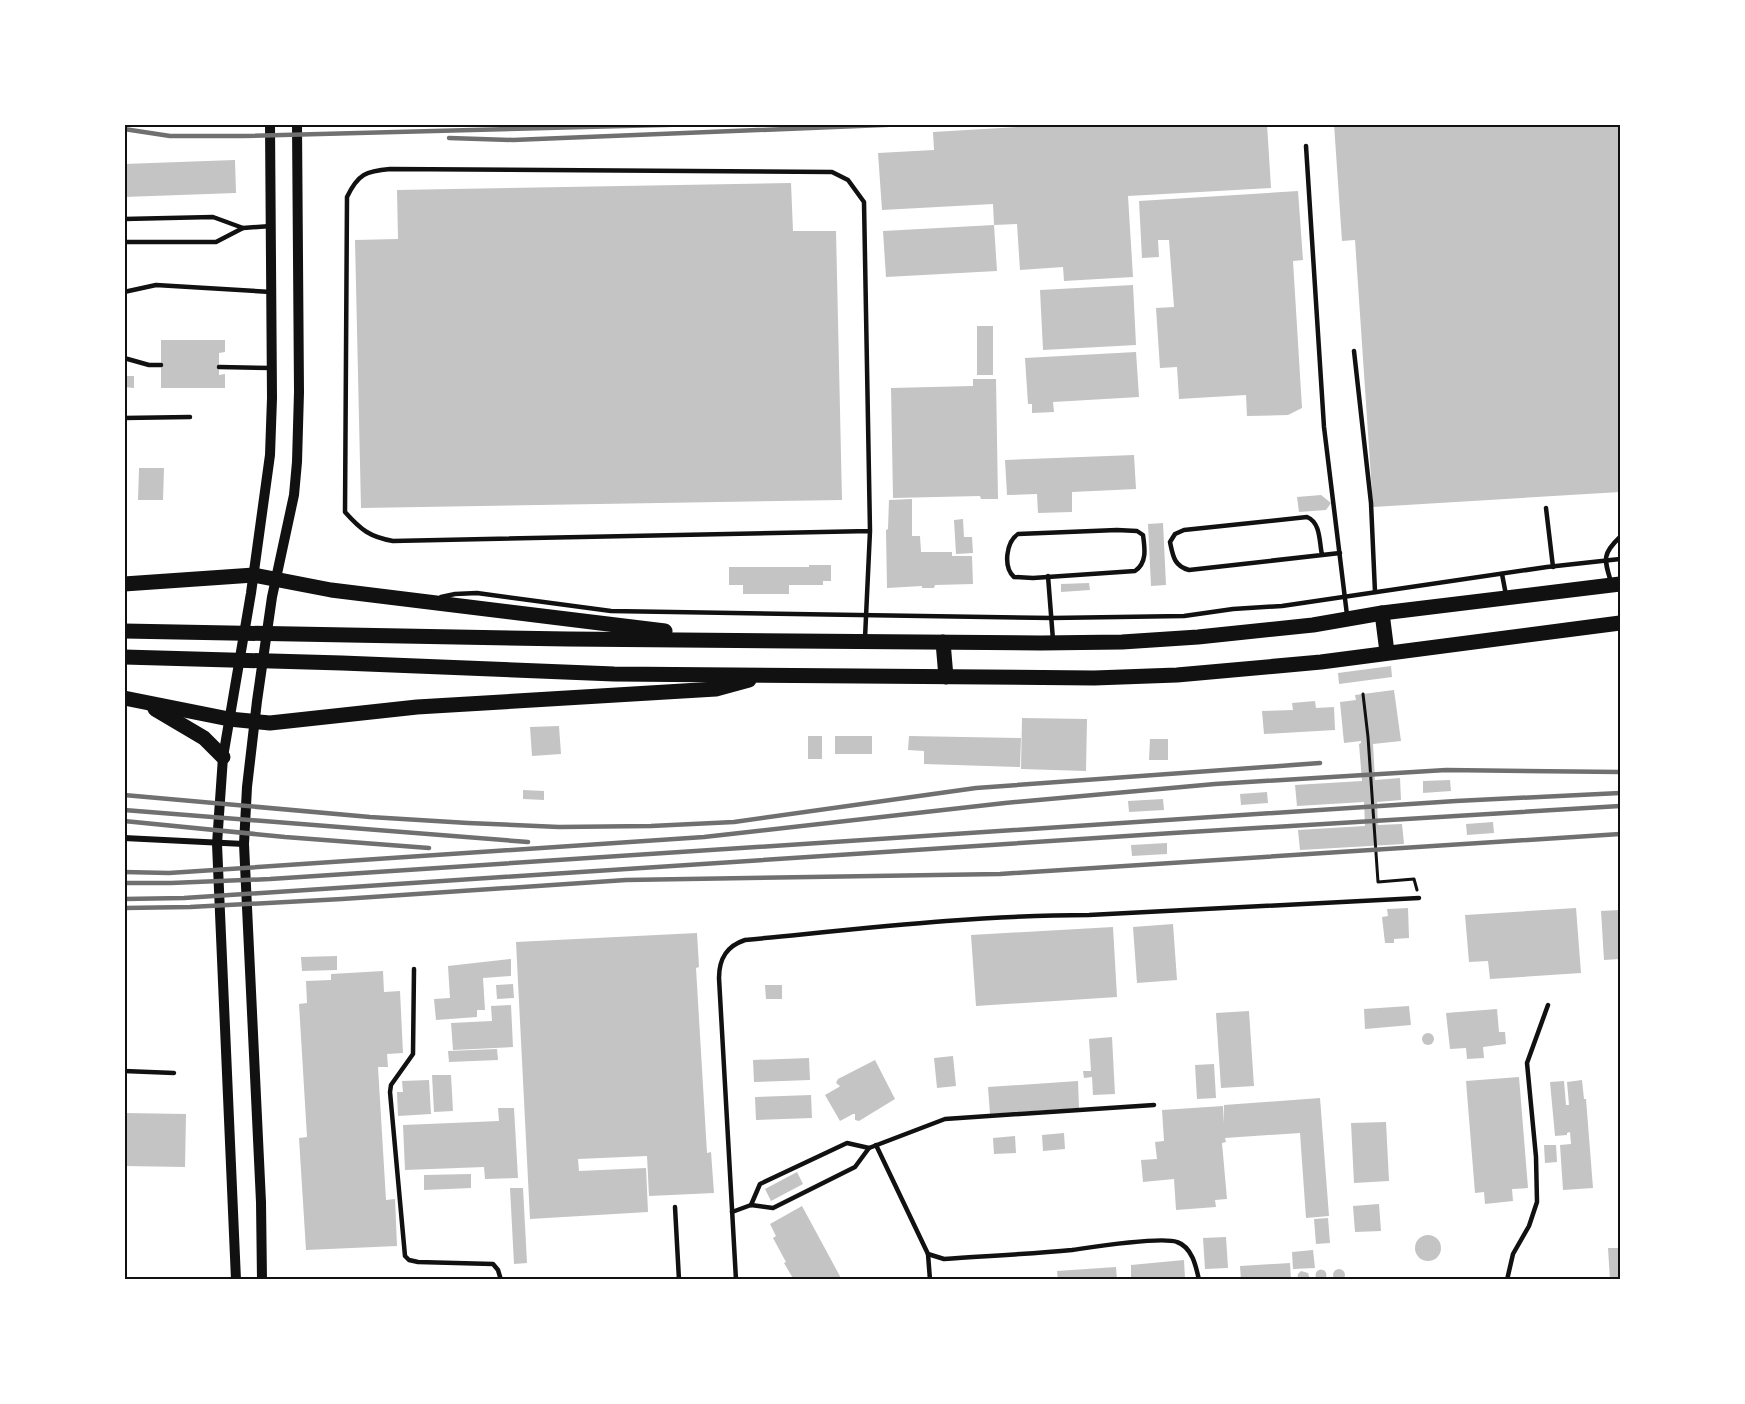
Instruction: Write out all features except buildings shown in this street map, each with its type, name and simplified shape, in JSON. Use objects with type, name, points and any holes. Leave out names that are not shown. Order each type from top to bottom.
[{"type":"main road","points":[[124,584],[254,575],[331,590],[727,639]]},
{"type":"main road","points":[[124,631],[568,639],[1122,642],[1313,625],[1382,613],[1616,584]]},
{"type":"main road","points":[[1382,613],[1387,652]]},
{"type":"main road","points":[[124,657],[342,663],[536,672],[1094,678],[1177,675],[1321,662],[1620,623]]},
{"type":"main road","points":[[943,642],[946,677]]},
{"type":"main road","points":[[124,698],[229,719],[270,723],[417,707],[716,689],[760,676]]},
{"type":"main road","points":[[144,702],[204,738],[223,757]]},
{"type":"street","points":[[236,1280],[217,844],[223,757],[254,575],[270,455],[272,368],[270,124]]},
{"type":"street","points":[[262,1280],[261,1202],[244,844],[247,787],[257,701],[272,597],[294,495],[297,462],[299,392],[297,124]]},
{"type":"street","points":[[124,838],[244,844]]},
{"type":"lane","points":[[1306,146],[1324,428],[1347,619]]},
{"type":"lane","points":[[865,640],[870,531],[864,202],[848,180],[832,172],[390,169],[371,171],[355,181],[347,197],[345,512],[359,527],[375,537],[393,541],[870,531]]},
{"type":"lane","points":[[124,219],[213,217],[243,228]]},
{"type":"lane","points":[[124,242],[216,242],[243,228],[271,226]]},
{"type":"lane","points":[[124,292],[156,285],[271,291]]},
{"type":"lane","points":[[1354,351],[1371,503],[1375,592]]},
{"type":"lane","points":[[124,358],[149,365],[161,365]]},
{"type":"lane","points":[[219,367],[272,368]]},
{"type":"lane","points":[[124,418],[190,417]]},
{"type":"lane","points":[[1546,507],[1553,567]]},
{"type":"lane","points":[[1322,555],[1317,524],[1307,517],[1184,530],[1175,534],[1170,542],[1173,560],[1182,568],[1189,570],[1340,553]]},
{"type":"lane","points":[[1118,530],[1137,531],[1143,535],[1145,559],[1142,566],[1135,572],[1048,576],[1014,577],[1011,574],[1007,553],[1013,537],[1023,533],[1050,534],[1118,530]]},
{"type":"lane","points":[[1616,584],[1605,561],[1610,548],[1620,537]]},
{"type":"lane","points":[[424,601],[456,594],[477,593],[610,611],[1052,618],[1184,616],[1233,609],[1282,606],[1620,559]]},
{"type":"lane","points":[[1502,574],[1506,598]]},
{"type":"lane","points":[[1048,576],[1053,643]]},
{"type":"lane","points":[[736,1280],[719,968],[724,954],[738,942],[878,927],[1048,915],[1419,898]]},
{"type":"lane","points":[[414,969],[413,1054],[391,1085],[390,1092],[405,1256],[409,1260],[418,1262],[493,1264],[501,1280]]},
{"type":"lane","points":[[1507,1280],[1513,1254],[1529,1226],[1537,1202],[1536,1157],[1527,1063],[1548,1005]]},
{"type":"lane","points":[[124,1071],[174,1074]]},
{"type":"lane","points":[[732,1212],[751,1205],[773,1208],[855,1167],[869,1148],[945,1119],[1154,1105]]},
{"type":"lane","points":[[751,1205],[760,1184],[847,1143],[869,1148]]},
{"type":"lane","points":[[876,1145],[928,1254],[930,1280]]},
{"type":"lane","points":[[675,1207],[679,1280]]},
{"type":"lane","points":[[928,1254],[944,1259],[1069,1250],[1155,1240],[1176,1241],[1187,1248],[1192,1256],[1199,1280]]},
{"type":"path","points":[[1363,694],[1378,882],[1414,879],[1419,898]]},
{"type":"railway","points":[[124,129],[170,136],[243,136],[702,124]]},
{"type":"railway","points":[[449,138],[513,140],[908,124]]},
{"type":"railway","points":[[124,795],[370,817],[468,823],[559,827],[651,826],[734,822],[976,788],[1320,763]]},
{"type":"railway","points":[[124,872],[169,873],[704,837],[1005,803],[1215,784],[1446,770],[1620,772]]},
{"type":"railway","points":[[124,883],[270,879],[1456,801],[1620,793]]},
{"type":"railway","points":[[124,899],[184,898],[1620,806]]},
{"type":"railway","points":[[124,810],[528,842]]},
{"type":"railway","points":[[124,821],[429,848]]},
{"type":"railway","points":[[124,908],[342,899],[626,880],[1000,874],[1620,834]]}]
